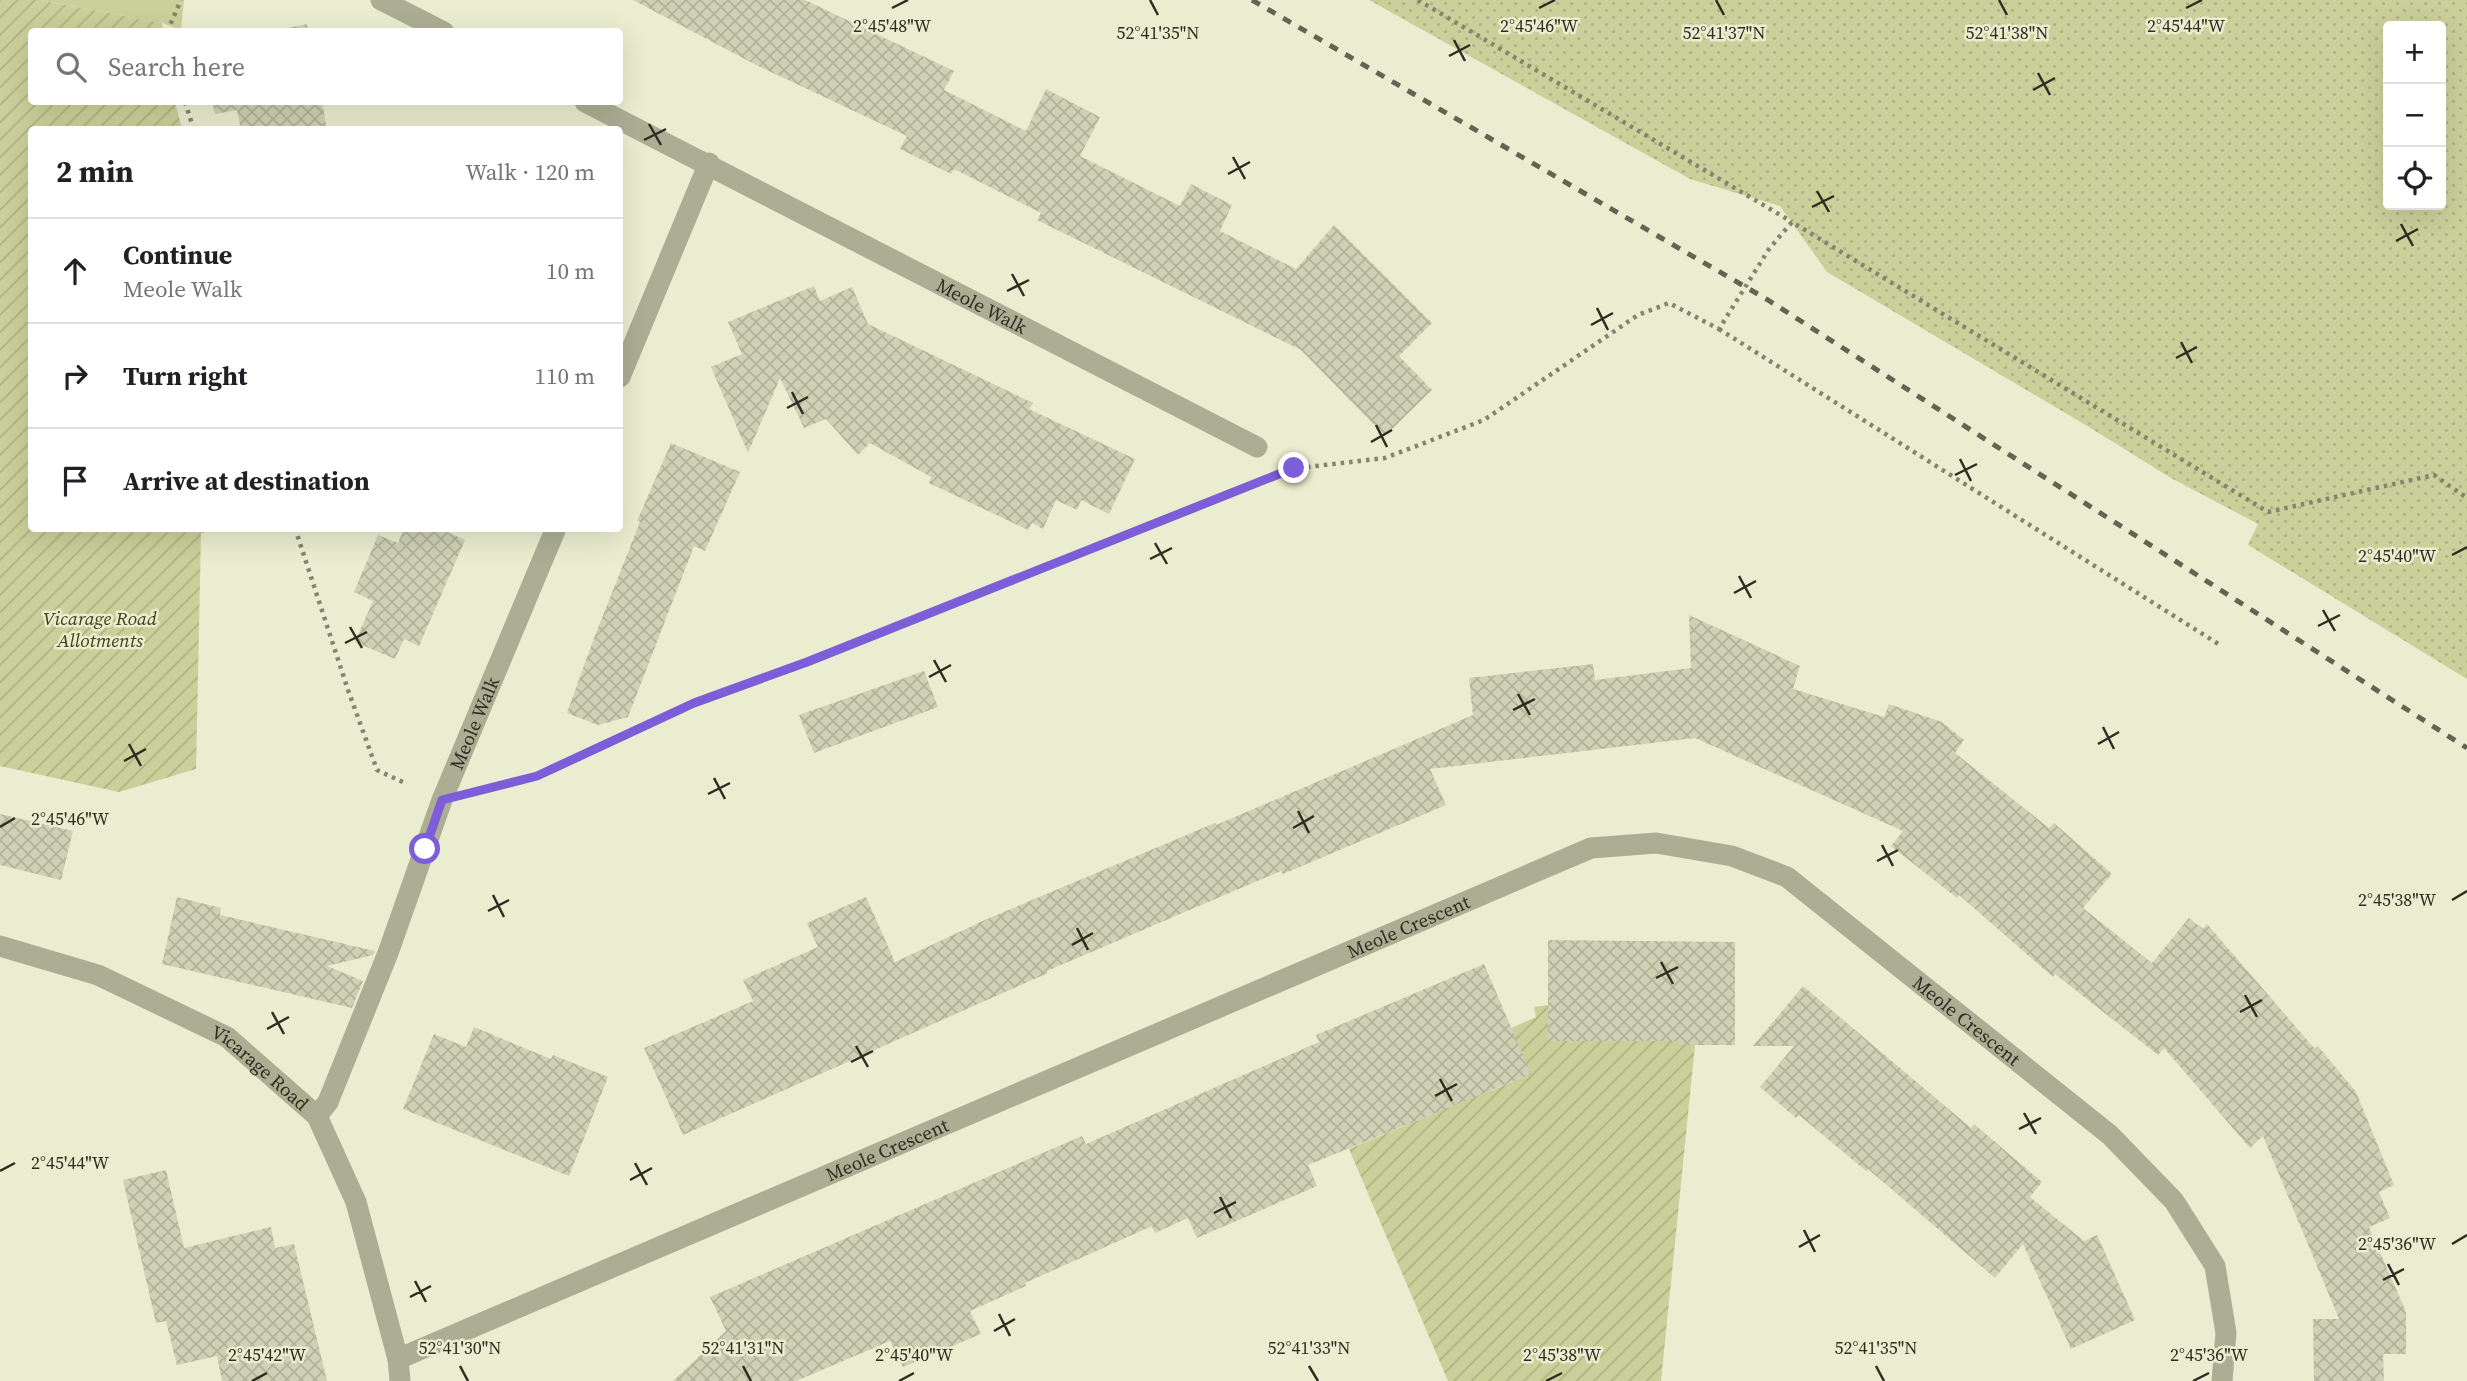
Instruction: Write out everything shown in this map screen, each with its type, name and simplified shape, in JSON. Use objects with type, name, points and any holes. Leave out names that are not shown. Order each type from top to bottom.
[{"type":"street","points":[[381,0],[436,28]]},
{"type":"street","name":"Meole Walk","points":[[591,105],[709,163],[1257,447]]},
{"type":"street","points":[[623,370],[709,163]]},
{"type":"street","name":"Meole Walk","points":[[317,1116],[328,1102],[388,953],[442,800],[554,532]]},
{"type":"street","name":"Meole Crescent","points":[[398,1359],[1591,848],[1656,843],[1732,856],[1787,877],[2110,1135],[2174,1201],[2215,1266],[2226,1333],[2222,1381]]},
{"type":"street","name":"Vicarage Road","points":[[0,946],[98,975],[227,1037],[317,1116],[356,1202],[398,1359],[400,1381]]},
{"type":"path","points":[[171,28],[181,0]]},
{"type":"path","points":[[1418,0],[1792,222],[2268,512],[2434,475],[2467,498]]},
{"type":"path","points":[[186,105],[193,126]]},
{"type":"path","points":[[1719,329],[1769,249],[1792,222]]},
{"type":"path","points":[[1284,471],[1385,458],[1484,420],[1639,315],[1669,303],[1719,329],[2220,645]]},
{"type":"path","points":[[296,532],[377,770],[442,800],[537,776],[694,703],[807,662],[1250,485]]},
{"type":"green space","name":"Vicarage Road Allotments","points":[[0,0],[40,0],[162,23],[163,28],[28,28],[28,105],[176,105],[181,126],[28,126],[28,532],[206,532],[201,533],[196,769],[119,792],[0,766]]},
{"type":"green space","points":[[40,0],[184,0],[181,28]]},
{"type":"green space","points":[[1369,0],[2467,0],[2467,679],[2248,545],[2258,524],[2171,478],[1827,272],[1780,206],[1690,179]]},
{"type":"green space","points":[[1548,1005],[1548,1041],[1617,1041],[1679,1012],[1679,1044],[1695,1045],[1661,1381],[1448,1381],[1349,1149],[1438,1112],[1475,1051],[1491,1091],[1530,1074],[1511,1028],[1536,1017],[1534,1007]]},
{"type":"building","points":[[633,0],[805,0],[954,71],[944,90],[1026,131],[1046,89],[1100,117],[1080,156],[1180,206],[1191,184],[1232,205],[1220,231],[1296,269],[1334,225],[1432,323],[1399,356],[1432,390],[1385,436],[1301,350],[1037,220],[1041,213],[954,169],[951,174],[900,149],[907,136],[756,65]]},
{"type":"building","points":[[307,24],[308,28],[288,28]]},
{"type":"building","points":[[213,105],[323,105],[326,126],[240,126],[237,110],[215,114]]},
{"type":"building","points":[[814,286],[820,301],[852,287],[868,324],[1033,403],[1029,409],[1135,459],[1109,514],[1081,500],[1077,510],[1056,500],[1043,529],[1032,523],[1028,530],[929,483],[931,477],[870,443],[858,455],[826,419],[804,428],[780,378],[748,453],[711,367],[742,354],[728,322]]},
{"type":"building","points":[[671,443],[740,472],[705,551],[694,546],[628,717],[598,725],[567,713],[640,522],[637,521]]},
{"type":"building","points":[[402,532],[448,532],[465,540],[419,646],[404,639],[395,659],[355,642],[373,601],[354,592],[378,535],[398,543]]},
{"type":"building","points":[[1689,615],[1800,666],[1793,689],[1884,717],[1889,704],[1942,722],[1964,740],[1955,753],[2049,828],[2054,823],[2112,874],[2083,908],[2152,963],[2189,918],[2203,929],[2207,924],[2314,1048],[2318,1046],[2356,1092],[2394,1185],[2379,1192],[2390,1218],[2369,1227],[2406,1312],[2406,1354],[2383,1354],[2384,1381],[2314,1381],[2313,1319],[2339,1319],[2263,1136],[2250,1148],[2164,1048],[2158,1055],[2055,974],[2053,977],[1959,895],[1957,898],[1891,846],[1903,831],[1695,738],[1430,769],[1446,805],[1283,874],[1281,871],[1047,971],[1048,973],[683,1135],[644,1048],[753,1001],[743,980],[818,947],[807,923],[866,897],[895,962],[987,919],[1473,715],[1469,678],[1593,664],[1595,680],[1691,668]]},
{"type":"building","points":[[924,671],[938,707],[814,753],[799,715]]},
{"type":"building","points":[[0,814],[73,831],[61,880],[0,865]]},
{"type":"building","points":[[177,897],[221,908],[220,915],[375,951],[373,955],[327,966],[363,981],[352,1008],[162,964]]},
{"type":"building","points":[[1548,940],[1735,942],[1735,1045],[1679,1045],[1679,1041],[1548,1041]]},
{"type":"building","points":[[1484,964],[1531,1074],[1308,1165],[1317,1186],[1197,1238],[1188,1218],[1155,1233],[1152,1226],[970,1311],[981,1334],[903,1367],[890,1341],[796,1381],[673,1381],[726,1331],[710,1297],[1082,1136],[1086,1144],[1319,1042],[1316,1035]]},
{"type":"building","points":[[1803,986],[1971,1128],[1974,1124],[2042,1182],[2030,1197],[2084,1241],[2097,1235],[2135,1320],[2071,1349],[2023,1244],[1995,1278],[1868,1169],[1866,1171],[1799,1115],[1796,1118],[1760,1087],[1794,1046],[1753,1046]]},
{"type":"building","points":[[474,1027],[551,1059],[553,1055],[608,1077],[569,1176],[403,1109],[434,1034],[466,1047]]},
{"type":"building","points":[[166,1170],[184,1248],[271,1227],[275,1248],[294,1244],[327,1381],[222,1381],[217,1356],[177,1365],[166,1321],[156,1323],[123,1180]]},
{"type":"railway","points":[[1252,0],[1768,300],[2467,748]]},
{"type":"route","points":[[425,849],[442,800],[537,776],[694,703],[807,662],[1294,468]]}]
